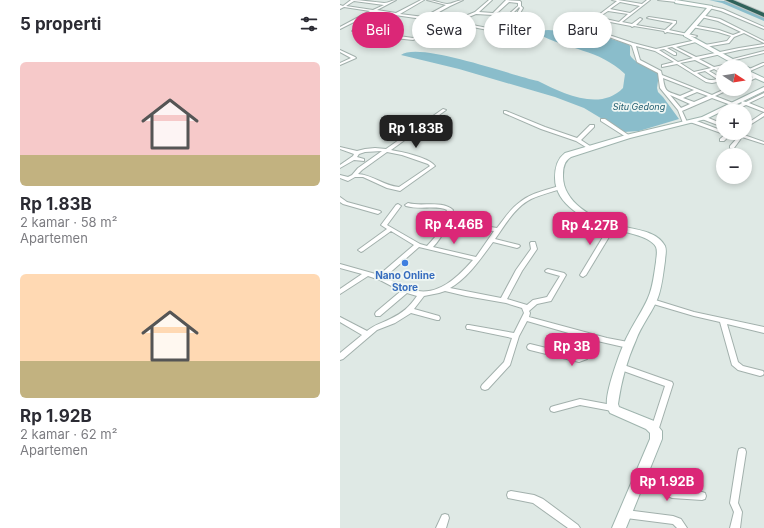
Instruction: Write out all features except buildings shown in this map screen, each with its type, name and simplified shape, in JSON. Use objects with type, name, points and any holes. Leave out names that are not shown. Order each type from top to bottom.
[{"type":"highway","points":[[728,0],[764,14]]},
{"type":"highway","points":[[732,0],[764,14]]},
{"type":"street","points":[[341,7],[353,0],[386,4]]},
{"type":"street","points":[[369,2],[374,0]]},
{"type":"street","points":[[340,28],[395,0]]},
{"type":"street","points":[[401,12],[423,0]]},
{"type":"street","points":[[428,0],[449,5]]},
{"type":"street","points":[[436,12],[462,0]]},
{"type":"street","points":[[476,13],[491,0]]},
{"type":"street","points":[[613,0],[642,5]]},
{"type":"street","points":[[620,22],[649,0]]},
{"type":"street","points":[[659,0],[677,1],[710,7],[725,11],[764,28]]},
{"type":"street","points":[[496,12],[508,1],[520,2],[519,6],[522,9],[519,12]]},
{"type":"street","points":[[605,12],[619,1]]},
{"type":"street","points":[[513,12],[519,6]]},
{"type":"street","points":[[341,7],[380,12]]},
{"type":"street","points":[[686,35],[710,7]]},
{"type":"street","points":[[608,10],[631,14]]},
{"type":"street","points":[[476,13],[484,13]]},
{"type":"street","points":[[649,18],[675,22],[665,32]]},
{"type":"street","points":[[701,18],[722,23],[720,27]]},
{"type":"street","points":[[701,18],[719,20],[764,42]]},
{"type":"street","points":[[632,26],[640,19]]},
{"type":"street","points":[[612,22],[686,35],[695,38],[731,60],[764,52]]},
{"type":"street","points":[[693,26],[735,36],[759,39]]},
{"type":"street","points":[[706,46],[728,42],[735,36],[745,32]]},
{"type":"street","points":[[612,37],[656,50],[693,73],[711,82],[716,81]]},
{"type":"street","points":[[656,50],[695,38]]},
{"type":"street","points":[[728,42],[751,56]]},
{"type":"street","points":[[632,44],[634,46],[638,61],[657,70],[662,76],[732,104],[743,102],[761,95],[764,89]]},
{"type":"street","points":[[672,46],[714,68]]},
{"type":"street","points":[[663,66],[738,49],[764,46]]},
{"type":"street","points":[[664,48],[675,54]]},
{"type":"street","points":[[340,51],[354,58],[340,64]]},
{"type":"street","points":[[752,69],[764,64]]},
{"type":"street","points":[[693,73],[714,68]]},
{"type":"street","points":[[755,68],[764,71]]},
{"type":"street","points":[[705,70],[716,76]]},
{"type":"street","points":[[752,74],[764,80]]},
{"type":"street","points":[[662,76],[662,88],[689,122],[716,130]]},
{"type":"street","points":[[752,79],[756,77]]},
{"type":"street","points":[[664,90],[694,104]]},
{"type":"street","points":[[679,98],[698,90]]},
{"type":"street","points":[[680,110],[716,95]]},
{"type":"street","points":[[743,102],[764,111]]},
{"type":"street","points":[[340,176],[348,179],[444,110]]},
{"type":"street","points":[[505,112],[543,128],[578,140],[591,148]]},
{"type":"street","points":[[612,408],[612,402],[628,345],[652,301],[658,278],[661,252],[660,247],[652,239],[593,218],[574,206],[559,188],[558,181],[560,166],[568,155],[628,136],[689,122],[716,113]]},
{"type":"street","points":[[753,122],[764,114]]},
{"type":"street","points":[[704,118],[716,123]]},
{"type":"street","points":[[603,120],[628,136]]},
{"type":"street","points":[[578,140],[592,126]]},
{"type":"street","points":[[752,139],[764,143]]},
{"type":"street","points":[[732,147],[738,140]]},
{"type":"street","points":[[340,148],[356,153],[368,149],[409,155],[430,163],[433,166],[400,189],[394,189],[376,181],[354,175]]},
{"type":"street","points":[[340,167],[357,155],[356,153]]},
{"type":"street","points":[[353,158],[362,160]]},
{"type":"street","points":[[446,289],[477,259],[498,230],[523,202],[541,193],[559,188]]},
{"type":"street","points":[[340,199],[344,203],[378,212]]},
{"type":"street","points":[[408,204],[416,207],[444,207],[449,209],[438,238],[428,248]]},
{"type":"street","points":[[398,206],[384,223],[390,229],[418,245],[477,259]]},
{"type":"street","points":[[461,223],[476,229],[486,228],[498,230]]},
{"type":"street","points":[[584,275],[612,226]]},
{"type":"street","points":[[361,250],[390,229]]},
{"type":"street","points":[[492,240],[517,246]]},
{"type":"street","points":[[504,300],[519,270],[534,249],[533,243]]},
{"type":"street","points":[[380,278],[418,245]]},
{"type":"street","points":[[340,266],[380,278],[406,290],[422,294],[446,289],[464,294],[504,300],[523,306],[527,313],[516,336],[507,363],[484,387]]},
{"type":"street","points":[[526,309],[535,302],[549,299],[563,275],[548,271]]},
{"type":"street","points":[[340,292],[367,274]]},
{"type":"street","points":[[378,314],[406,290]]},
{"type":"street","points":[[340,357],[378,326],[399,318],[410,310],[422,294]]},
{"type":"street","points":[[652,301],[722,321],[764,330]]},
{"type":"street","points":[[410,310],[437,318]]},
{"type":"street","points":[[525,318],[590,337],[628,345]]},
{"type":"street","points":[[722,321],[735,363],[741,368],[760,374]]},
{"type":"street","points":[[342,322],[367,334]]},
{"type":"street","points":[[469,327],[516,336]]},
{"type":"street","points":[[530,347],[579,359],[584,357],[590,337]]},
{"type":"street","points":[[619,528],[656,439],[655,429],[669,384],[621,368]]},
{"type":"street","points":[[554,409],[574,402],[612,408],[620,413],[650,425],[655,429]]},
{"type":"street","points":[[735,528],[738,512],[735,499],[742,452]]},
{"type":"street","points":[[640,477],[672,494],[702,496]]},
{"type":"street","points":[[511,495],[534,499],[540,502],[575,528]]},
{"type":"street","points":[[626,514],[673,520],[678,522],[682,528]]},
{"type":"street","points":[[441,528],[445,518]]},
{"type":"water","name":"Situ Gedong","points":[[545,30],[553,30],[553,40],[545,37]]},
{"type":"water","name":"Situ Gedong","points":[[612,39],[628,44],[630,46],[630,55],[633,59],[652,68],[659,74],[657,88],[658,92],[679,119],[639,131],[624,132],[584,108],[555,97],[459,69],[401,55],[411,52],[426,52],[446,56],[538,81],[569,95],[581,98],[603,99],[614,95],[623,88],[625,74],[605,59],[575,48],[612,48]]},
{"type":"waterway","points":[[711,0],[723,2],[764,19]]},
{"type":"place","name":"Nano Online Store","points":[[405,263]]}]
